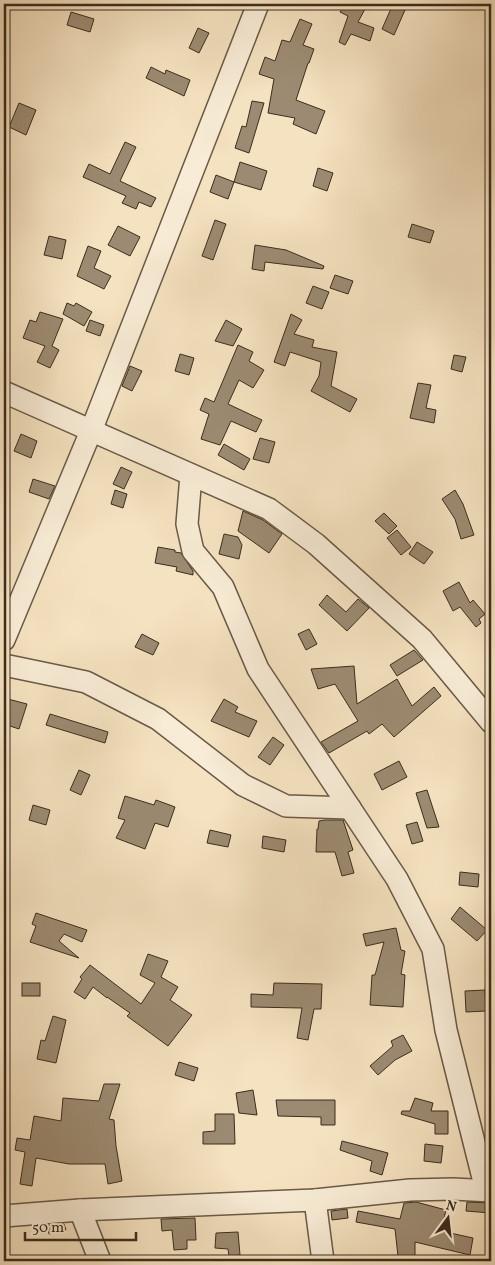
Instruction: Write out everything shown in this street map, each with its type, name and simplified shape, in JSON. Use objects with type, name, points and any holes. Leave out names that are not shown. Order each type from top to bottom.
[{"type":"street","points":[[4,640],[91,431],[258,4]]},
{"type":"street","points":[[4,392],[269,509],[316,544],[422,639],[491,722]]},
{"type":"street","points":[[4,1216],[80,1210],[315,1200],[410,1190],[453,1189],[489,1191],[446,1030],[433,949],[397,879],[258,669],[223,587],[194,551],[187,524],[191,475]]},
{"type":"street","points":[[4,665],[86,682],[158,719],[243,785],[286,806],[350,808]]},
{"type":"street","points":[[315,1200],[323,1261]]},
{"type":"street","points":[[80,1210],[100,1261]]},
{"type":"building","points":[[345,4],[356,4],[365,9],[358,22],[374,28],[370,41],[351,34],[345,45],[339,42],[348,16],[340,12]]},
{"type":"building","points":[[393,4],[405,10],[394,35],[382,29]]},
{"type":"building","points":[[71,12],[94,19],[90,32],[67,25]]},
{"type":"building","points":[[300,19],[312,24],[303,45],[314,49],[296,100],[325,111],[316,134],[293,124],[295,118],[268,113],[274,79],[259,74],[265,57],[275,61],[282,40],[290,42]]},
{"type":"building","points":[[198,28],[209,33],[199,53],[189,48]]},
{"type":"building","points":[[151,67],[165,74],[166,70],[190,80],[184,96],[146,78]]},
{"type":"building","points":[[252,101],[264,103],[249,153],[235,148],[242,126],[246,127]]},
{"type":"building","points":[[19,103],[36,110],[26,135],[9,127]]},
{"type":"building","points":[[125,142],[136,147],[120,181],[156,198],[151,207],[139,202],[136,209],[122,203],[126,196],[83,177],[89,164],[110,174]]},
{"type":"building","points":[[240,162],[267,171],[261,190],[234,182]]},
{"type":"building","points":[[318,168],[333,173],[327,191],[313,186]]},
{"type":"building","points":[[216,175],[234,182],[228,199],[210,192]]},
{"type":"building","points":[[215,220],[226,224],[213,260],[202,256]]},
{"type":"building","points":[[412,224],[434,231],[430,243],[408,237]]},
{"type":"building","points":[[118,226],[140,237],[130,256],[108,245]]},
{"type":"building","points":[[49,236],[66,240],[62,259],[44,255]]},
{"type":"building","points":[[255,245],[286,250],[324,266],[323,269],[265,262],[264,271],[252,269]]},
{"type":"building","points":[[88,246],[101,251],[94,268],[111,276],[104,289],[77,276]]},
{"type":"building","points":[[335,275],[353,281],[348,294],[330,288]]},
{"type":"building","points":[[313,286],[329,292],[322,309],[306,303]]},
{"type":"building","points":[[67,303],[74,306],[76,303],[92,312],[84,326],[63,314]]},
{"type":"building","points":[[40,312],[63,319],[52,346],[59,350],[50,368],[37,362],[45,346],[23,338],[30,320],[36,322]]},
{"type":"building","points":[[291,314],[302,320],[294,334],[314,340],[312,347],[337,352],[331,386],[357,399],[350,412],[311,391],[319,376],[321,362],[290,352],[285,366],[274,362]]},
{"type":"building","points":[[90,320],[104,325],[100,336],[86,331]]},
{"type":"building","points":[[226,320],[242,329],[233,346],[215,341]]},
{"type":"building","points":[[238,345],[253,352],[249,361],[264,370],[253,388],[239,380],[228,404],[262,420],[256,432],[231,421],[220,445],[201,439],[209,414],[200,410],[205,398],[214,402]]},
{"type":"building","points":[[180,354],[194,358],[189,375],[175,371]]},
{"type":"building","points":[[454,355],[466,357],[462,372],[451,369]]},
{"type":"building","points":[[130,366],[142,371],[132,391],[122,386]]},
{"type":"building","points":[[418,383],[431,385],[426,408],[436,410],[434,423],[410,418]]},
{"type":"building","points":[[21,434],[37,441],[31,458],[14,451]]},
{"type":"building","points":[[260,438],[275,442],[269,463],[253,459]]},
{"type":"building","points":[[224,444],[250,459],[244,470],[218,455]]},
{"type":"building","points":[[121,467],[132,472],[124,489],[113,484]]},
{"type":"building","points":[[33,479],[55,486],[49,499],[29,492]]},
{"type":"building","points":[[115,490],[127,494],[123,508],[111,504]]},
{"type":"building","points":[[455,490],[463,504],[474,535],[461,539],[455,519],[442,499]]},
{"type":"building","points":[[243,511],[263,520],[282,534],[269,553],[238,531]]},
{"type":"building","points":[[384,513],[397,526],[389,534],[375,521]]},
{"type":"building","points":[[397,530],[411,547],[401,555],[387,538]]},
{"type":"building","points":[[224,534],[238,537],[242,545],[239,559],[219,554]]},
{"type":"building","points":[[417,542],[433,552],[424,564],[409,554]]},
{"type":"building","points":[[158,547],[181,553],[193,571],[193,575],[176,571],[177,567],[155,563]]},
{"type":"building","points":[[459,582],[470,603],[473,600],[485,614],[479,619],[481,623],[476,627],[460,607],[453,611],[443,591]]},
{"type":"building","points":[[327,595],[346,612],[358,599],[369,608],[347,631],[319,605]]},
{"type":"building","points":[[309,629],[317,644],[306,650],[298,634]]},
{"type":"building","points":[[142,634],[159,643],[153,655],[135,647]]},
{"type":"building","points":[[414,650],[423,660],[397,676],[390,665]]},
{"type":"building","points":[[354,666],[357,704],[397,679],[412,706],[434,687],[441,696],[394,737],[382,724],[369,734],[367,731],[329,753],[321,742],[358,721],[335,684],[318,689],[311,669]]},
{"type":"building","points":[[4,698],[27,704],[19,729],[4,724]]},
{"type":"building","points":[[224,699],[238,707],[235,712],[257,721],[249,737],[211,721]]},
{"type":"building","points":[[50,714],[108,732],[105,743],[46,725]]},
{"type":"building","points":[[273,737],[284,745],[270,765],[258,757]]},
{"type":"building","points":[[399,761],[407,777],[382,790],[374,774]]},
{"type":"building","points":[[79,770],[90,775],[81,795],[70,790]]},
{"type":"building","points":[[427,790],[439,827],[427,828],[416,793]]},
{"type":"building","points":[[125,796],[154,805],[156,800],[175,807],[168,827],[155,823],[145,849],[116,838],[125,820],[118,818]]},
{"type":"building","points":[[33,805],[50,810],[46,825],[29,820]]},
{"type":"building","points":[[343,820],[353,850],[348,852],[354,873],[342,876],[335,852],[316,852],[319,821]]},
{"type":"building","points":[[417,822],[423,841],[412,844],[406,825]]},
{"type":"building","points":[[210,830],[231,835],[228,847],[207,843]]},
{"type":"building","points":[[263,836],[286,840],[284,852],[262,848]]},
{"type":"building","points":[[460,872],[479,874],[478,887],[459,885]]},
{"type":"building","points":[[460,907],[487,930],[477,941],[451,919]]},
{"type":"building","points":[[36,913],[87,930],[82,942],[64,934],[59,941],[79,958],[30,942],[36,926],[32,924]]},
{"type":"building","points":[[396,928],[401,950],[405,951],[401,974],[405,975],[403,1007],[370,1005],[372,975],[375,975],[384,942],[366,946],[363,934]]},
{"type":"building","points":[[148,954],[168,961],[161,977],[178,987],[170,1000],[192,1015],[168,1046],[127,1016],[130,1013],[93,987],[85,999],[74,992],[82,979],[80,977],[90,965],[141,1004],[155,983],[140,975]]},
{"type":"building","points":[[22,983],[40,983],[40,996],[22,996]]},
{"type":"building","points":[[274,983],[322,984],[321,1009],[314,1009],[308,1040],[297,1038],[302,1008],[251,1007],[251,994],[273,995]]},
{"type":"building","points":[[485,990],[486,1011],[466,1012],[465,991]]},
{"type":"building","points":[[53,1016],[66,1020],[56,1063],[37,1059],[41,1040],[45,1041]]},
{"type":"building","points":[[403,1035],[412,1051],[395,1060],[378,1075],[370,1066],[393,1046],[391,1041]]},
{"type":"building","points":[[179,1062],[198,1068],[194,1081],[175,1075]]},
{"type":"building","points":[[104,1084],[120,1084],[109,1119],[114,1120],[122,1181],[108,1184],[105,1164],[69,1164],[36,1158],[32,1186],[20,1184],[25,1152],[15,1150],[17,1138],[30,1140],[34,1116],[61,1121],[63,1098],[99,1101]]},
{"type":"building","points":[[253,1090],[257,1115],[239,1113],[236,1093]]},
{"type":"building","points":[[415,1098],[433,1103],[431,1111],[448,1111],[448,1134],[435,1134],[435,1124],[401,1114],[402,1111],[410,1111]]},
{"type":"building","points":[[276,1100],[335,1100],[335,1125],[321,1125],[321,1117],[278,1116]]},
{"type":"building","points":[[215,1114],[234,1114],[235,1144],[203,1144],[203,1132],[215,1131]]},
{"type":"building","points":[[342,1141],[388,1153],[382,1175],[370,1171],[372,1161],[340,1150]]},
{"type":"building","points":[[425,1144],[443,1146],[441,1163],[424,1161]]},
{"type":"building","points":[[416,1202],[446,1210],[441,1231],[473,1238],[470,1255],[415,1242],[415,1256],[398,1256],[395,1229],[356,1222],[358,1211],[400,1219],[404,1203]]},
{"type":"building","points":[[467,1202],[491,1203],[491,1213],[466,1211]]},
{"type":"building","points":[[347,1209],[348,1218],[332,1220],[331,1211]]},
{"type":"building","points":[[195,1218],[196,1240],[187,1240],[187,1249],[174,1250],[172,1230],[162,1231],[161,1219]]},
{"type":"building","points":[[64,1224],[66,1230],[49,1234],[47,1225]]},
{"type":"building","points":[[238,1232],[240,1255],[229,1256],[228,1249],[215,1248],[216,1233]]}]
